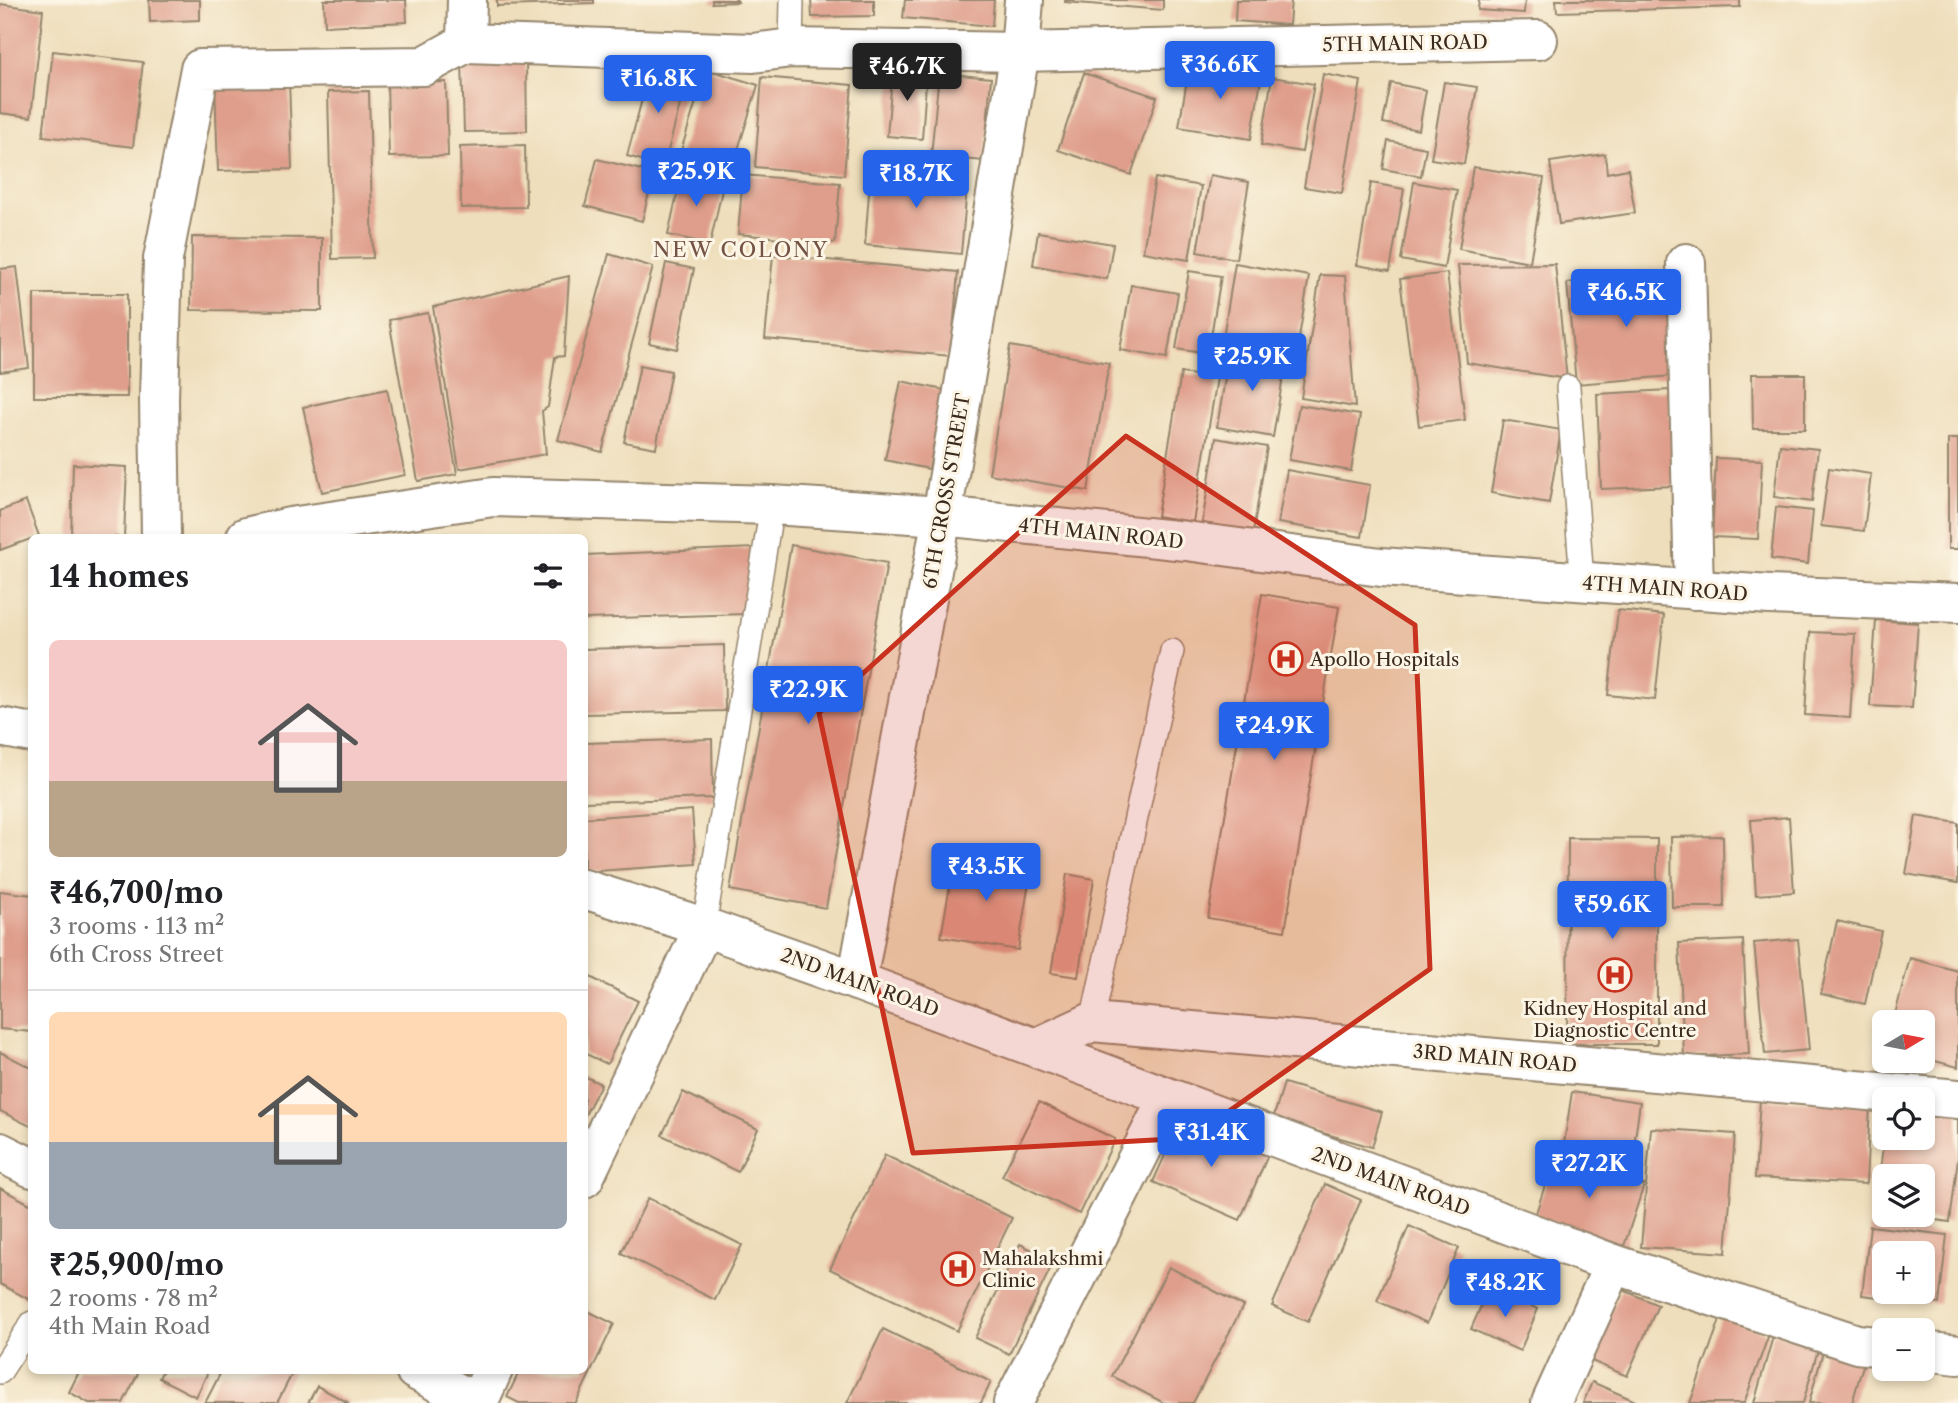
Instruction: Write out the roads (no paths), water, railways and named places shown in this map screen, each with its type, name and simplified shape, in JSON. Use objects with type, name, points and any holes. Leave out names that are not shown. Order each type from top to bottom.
[{"type":"street","points":[[161,534],[159,400],[163,260],[200,68],[424,66],[466,43],[467,0]]},
{"type":"street","name":"6TH CROSS STREET","points":[[857,981],[942,516],[1020,52],[1024,0]]},
{"type":"street","name":"5TH MAIN ROAD","points":[[466,43],[753,53],[791,48],[1020,52],[1538,40]]},
{"type":"street","points":[[1686,263],[1690,340],[1694,590]]},
{"type":"street","name":"4TH MAIN ROAD","points":[[259,534],[493,497],[772,505],[942,516],[1186,541],[1381,567],[1694,590],[1958,603]]},
{"type":"street","points":[[0,727],[28,732]]},
{"type":"street","name":"2ND MAIN ROAD","points":[[588,890],[704,927],[857,981],[1614,1264],[1857,1344],[1872,1346]]},
{"type":"street","points":[[588,1170],[704,927]]},
{"type":"street","points":[[1038,1047],[1092,1021]]},
{"type":"street","name":"3RD MAIN ROAD","points":[[1092,1021],[1958,1099]]},
{"type":"street","points":[[1013,1403],[1168,1098]]},
{"type":"street","points":[[0,1152],[28,1166]]},
{"type":"street","points":[[1550,1403],[1614,1264]]},
{"type":"street","points":[[1935,1352],[1958,1355]]},
{"type":"street","points":[[423,1374],[477,1403],[491,1374]]},
{"type":"lane","points":[[791,48],[792,0]]},
{"type":"lane","points":[[1568,387],[1582,582]]},
{"type":"lane","points":[[704,927],[772,505]]},
{"type":"lane","points":[[1092,1021],[1172,651]]},
{"type":"lane","points":[[0,1373],[28,1329]]},
{"type":"place","name":"Apollo Hospitals","points":[[1286,659]]},
{"type":"place","name":"Kidney Hospital and Diagnostic Centre","points":[[1615,975]]},
{"type":"place","name":"Mahalakshmi Clinic","points":[[958,1269]]},
{"type":"district","name":"NEW COLONY","points":[[741,250]]}]
